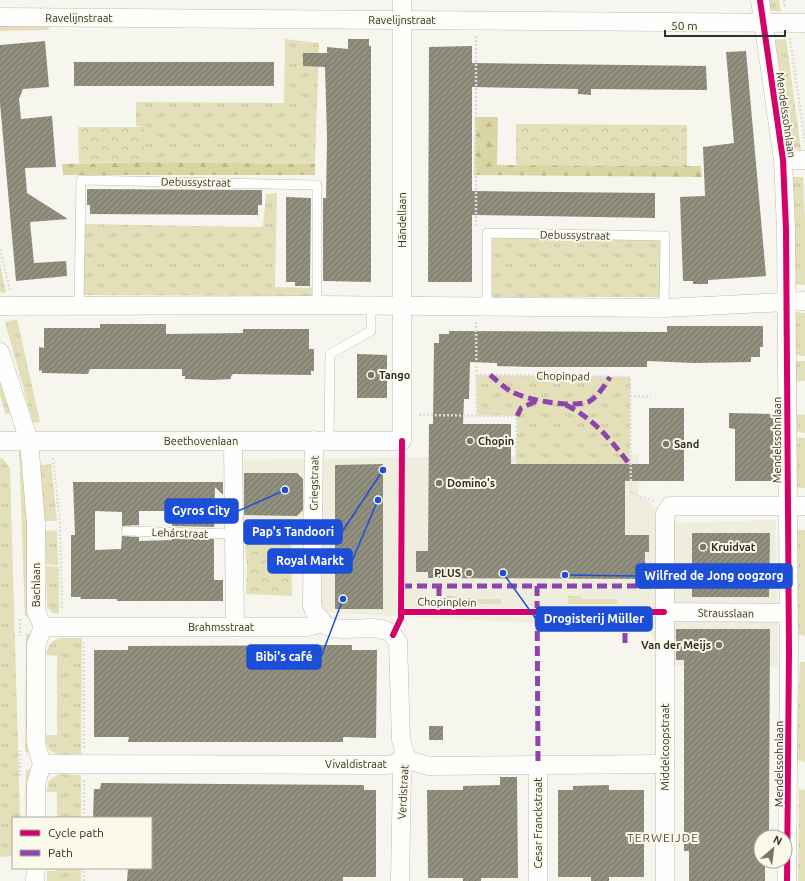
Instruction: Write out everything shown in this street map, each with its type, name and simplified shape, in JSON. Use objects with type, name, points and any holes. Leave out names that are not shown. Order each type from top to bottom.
[{"type":"street","name":"Händellaan","points":[[402,0],[402,440]]},
{"type":"street","name":"Mendelssohnlaan","points":[[760,0],[783,160],[787,302],[787,506],[789,614],[797,651],[797,772],[787,881]]},
{"type":"street","name":"Ravelijnstraat","points":[[0,17],[796,23]]},
{"type":"street","points":[[783,160],[805,160]]},
{"type":"street","points":[[7,306],[402,305],[664,308],[805,301]]},
{"type":"street","name":"Bachlaan","points":[[0,352],[29,441],[36,524],[36,611],[43,627]]},
{"type":"street","name":"Beethovenlaan","points":[[0,441],[402,440]]},
{"type":"street","points":[[233,441],[235,627]]},
{"type":"street","name":"Griegstraat","points":[[321,441],[312,605],[314,612],[321,620]]},
{"type":"street","points":[[664,612],[665,514],[670,506],[805,506]]},
{"type":"street","name":"Strausslaan","points":[[664,612],[789,614]]},
{"type":"street","name":"Middelcoopstraat","points":[[664,612],[665,881]]},
{"type":"street","name":"Brahmsstraat","points":[[43,627],[307,627],[315,625],[321,620]]},
{"type":"street","name":"Verdistraat","points":[[321,620],[328,626],[338,629],[380,629],[388,631],[398,642],[401,740],[406,756],[402,771],[400,881]]},
{"type":"street","points":[[36,817],[36,784],[42,764],[36,744],[36,645],[43,627]]},
{"type":"street","points":[[406,756],[411,761],[429,766],[665,764]]},
{"type":"street","name":"Vivaldistraat","points":[[42,764],[386,765],[394,764],[406,756]]},
{"type":"street","name":"Cesar Franckstraat","points":[[538,764],[538,881]]},
{"type":"street","points":[[35,881],[36,869]]},
{"type":"lane","name":"Debussystraat","points":[[79,306],[82,180],[317,185],[316,305]]},
{"type":"lane","name":"Debussystraat","points":[[481,307],[487,233],[665,236],[664,308]]},
{"type":"lane","points":[[321,441],[330,354],[371,331],[371,305]]},
{"type":"lane","name":"Lehárstraat","points":[[126,531],[234,534]]},
{"type":"path","points":[[784,0],[796,23],[805,142]]},
{"type":"path","points":[[476,21],[476,228]]},
{"type":"path","points":[[0,249],[7,306]]},
{"type":"path","points":[[477,415],[476,375],[481,307]]},
{"type":"path","points":[[630,396],[651,397]]},
{"type":"path","points":[[402,415],[517,416],[516,462]]},
{"type":"path","points":[[51,441],[60,524],[62,627]]},
{"type":"path","points":[[84,627],[84,817]]},
{"type":"path","points":[[20,750],[20,780]]},
{"type":"path","points":[[84,869],[84,881]]},
{"type":"shaded area","points":[[639,454],[638,495],[678,523],[776,520],[778,667],[665,665],[649,629],[302,611],[304,520],[228,520],[225,460]]},
{"type":"green space","points":[[766,0],[779,0],[781,12],[768,10]]},
{"type":"green space","points":[[0,25],[50,25],[48,30],[0,31]]},
{"type":"green space","points":[[285,39],[319,43],[315,164],[144,162],[144,127],[136,126],[136,102],[284,103]]},
{"type":"green space","points":[[786,39],[801,150],[789,147],[773,40]]},
{"type":"green space","points":[[475,117],[498,117],[497,165],[701,166],[702,177],[474,175]]},
{"type":"green space","points":[[516,124],[687,125],[687,166],[516,165]]},
{"type":"green space","points":[[78,127],[144,127],[144,162],[79,163]]},
{"type":"green space","points":[[144,162],[315,164],[315,175],[63,175],[62,164]]},
{"type":"green space","points":[[789,177],[803,177],[805,220],[805,285],[794,284]]},
{"type":"green space","points":[[277,193],[275,287],[317,288],[317,296],[79,295],[80,224],[263,227],[266,194]]},
{"type":"green space","points":[[487,233],[665,236],[667,297],[485,297]]},
{"type":"green space","points":[[0,263],[6,293],[0,292]]},
{"type":"green space","points":[[793,312],[805,313],[805,356],[794,355]]},
{"type":"green space","points":[[17,319],[40,422],[33,423],[5,322]]},
{"type":"green space","points":[[794,361],[805,361],[805,381],[793,381]]},
{"type":"green space","points":[[0,369],[11,412],[6,415],[0,396]]},
{"type":"green space","points":[[476,375],[630,377],[630,465],[516,464],[517,416],[477,415]]},
{"type":"green space","points":[[796,414],[805,415],[805,433],[796,432]]},
{"type":"green space","points":[[794,437],[805,438],[805,488],[794,487]]},
{"type":"green space","points":[[23,449],[28,503],[30,618],[25,616],[19,451]]},
{"type":"green space","points":[[2,458],[10,468],[20,817],[12,817],[12,856],[0,857],[0,459]]},
{"type":"green space","points":[[51,464],[57,521],[40,521],[34,466]]},
{"type":"green space","points":[[243,525],[293,526],[291,556],[292,596],[246,594],[247,567]]},
{"type":"green space","points":[[57,530],[58,565],[46,564],[45,531]]},
{"type":"green space","points":[[795,530],[805,530],[805,636],[795,634]]},
{"type":"green space","points":[[46,566],[59,567],[59,613],[53,613],[47,607]]},
{"type":"green space","points":[[445,596],[458,596],[459,599],[501,599],[501,604],[445,604]]},
{"type":"green space","points":[[568,596],[581,596],[581,599],[618,599],[618,604],[568,604]]},
{"type":"green space","points":[[32,633],[29,753],[25,752],[26,634]]},
{"type":"green space","points":[[59,638],[82,638],[81,754],[57,754],[52,752],[47,743],[46,735],[57,735],[57,656],[46,655],[53,641]]},
{"type":"green space","points":[[800,662],[805,662],[805,762],[796,760]]},
{"type":"green space","points":[[32,769],[31,817],[25,817],[26,770]]},
{"type":"green space","points":[[59,774],[81,775],[81,817],[57,817],[57,792],[46,792],[49,781]]},
{"type":"green space","points":[[799,789],[805,790],[805,881],[798,881]]},
{"type":"green space","points":[[56,869],[81,869],[81,881],[47,881],[47,871],[56,871]]},
{"type":"building","points":[[348,39],[369,39],[369,46],[371,46],[371,282],[323,281],[323,198],[326,198],[327,138],[325,67],[303,66],[303,53],[327,53],[327,47],[348,49]]},
{"type":"building","points":[[45,41],[49,87],[23,89],[19,99],[21,119],[52,116],[56,167],[25,168],[27,193],[68,219],[30,222],[34,263],[66,261],[67,276],[16,281],[0,103],[0,45]]},
{"type":"building","points":[[472,46],[472,63],[706,66],[707,90],[591,89],[591,95],[578,94],[578,89],[472,87],[472,191],[655,193],[655,218],[472,215],[472,282],[428,282],[429,47]]},
{"type":"building","points":[[746,51],[766,276],[708,280],[708,284],[693,284],[693,281],[683,281],[680,197],[705,196],[703,147],[734,143],[726,52]]},
{"type":"building","points":[[74,62],[274,62],[274,86],[74,86]]},
{"type":"building","points":[[87,189],[262,190],[262,205],[258,205],[258,215],[90,214],[90,205],[87,205]]},
{"type":"building","points":[[286,197],[311,198],[310,286],[295,286],[295,282],[286,282]]},
{"type":"building","points":[[100,324],[166,324],[166,334],[243,333],[243,329],[309,329],[309,349],[314,349],[314,371],[311,371],[311,375],[233,374],[231,379],[212,380],[185,379],[185,376],[182,376],[182,369],[90,369],[88,374],[42,373],[42,370],[39,371],[39,347],[44,348],[44,328],[100,328]]},
{"type":"building","points":[[667,326],[763,326],[763,347],[760,347],[760,357],[751,357],[751,362],[694,363],[647,361],[647,367],[531,367],[497,366],[497,363],[470,362],[469,399],[464,399],[463,424],[511,424],[511,464],[649,464],[649,408],[684,408],[684,481],[625,481],[625,535],[649,535],[649,552],[645,552],[645,579],[428,578],[428,572],[416,572],[416,551],[428,551],[429,424],[433,424],[434,343],[439,343],[439,334],[449,334],[449,331],[667,332]]},
{"type":"building","points":[[357,354],[387,355],[387,398],[357,398]]},
{"type":"building","points":[[729,413],[774,414],[774,481],[735,481],[735,429],[729,428]]},
{"type":"building","points":[[383,464],[383,609],[335,609],[335,465]]},
{"type":"building","points":[[244,473],[297,473],[303,479],[303,510],[297,516],[244,515]]},
{"type":"building","points":[[73,482],[223,482],[223,495],[215,487],[214,527],[172,526],[172,511],[139,511],[139,525],[122,526],[122,512],[95,511],[95,550],[121,549],[122,536],[139,537],[139,541],[172,540],[172,538],[214,539],[214,580],[223,580],[223,601],[117,601],[117,599],[80,599],[81,597],[71,597],[71,535],[75,535]]},
{"type":"building","points":[[692,533],[770,533],[769,597],[692,597]]},
{"type":"building","points":[[676,629],[770,629],[769,829],[753,829],[753,869],[765,869],[765,881],[689,881],[689,851],[684,851],[684,660],[676,660]]},
{"type":"building","points":[[352,645],[352,650],[377,650],[376,738],[343,737],[343,742],[128,742],[129,737],[94,737],[94,650],[128,650],[128,646]]},
{"type":"building","points":[[429,726],[443,726],[443,740],[429,740]]},
{"type":"building","points":[[500,777],[517,777],[518,878],[481,878],[481,881],[463,881],[463,878],[428,878],[427,790],[463,790],[463,786],[500,785]]},
{"type":"building","points":[[101,783],[364,785],[364,790],[376,790],[376,877],[343,877],[343,881],[127,881],[128,869],[152,869],[152,817],[93,817],[94,789],[100,789]]},
{"type":"building","points":[[609,785],[609,790],[644,790],[644,877],[609,877],[609,881],[591,881],[591,877],[558,877],[558,790],[573,790],[573,786]]},
{"type":"marked path","points":[[490,375],[506,388],[519,395],[563,404],[574,404],[590,401],[596,396],[610,377]]},
{"type":"marked path","points":[[517,416],[521,408],[539,400]]},
{"type":"marked path","points":[[566,405],[594,424],[616,447],[630,465]]},
{"type":"marked path","points":[[402,586],[664,586]]},
{"type":"marked path","points":[[439,586],[439,612]]},
{"type":"marked path","points":[[537,586],[538,764]]},
{"type":"marked path","points":[[625,612],[625,643]]},
{"type":"cycle path","points":[[760,0],[783,160],[786,229],[789,651],[787,881]]},
{"type":"cycle path","points":[[393,635],[401,618],[402,441]]},
{"type":"cycle path","name":"Chopinplein","points":[[401,612],[664,612]]},
{"type":"place","name":"Tango","points":[[371,375]]},
{"type":"place","name":"Chopin","points":[[470,441]]},
{"type":"place","name":"Sand","points":[[666,444]]},
{"type":"place","name":"Pap's Tandoori","points":[[383,470]]},
{"type":"place","name":"Domino's","points":[[439,483]]},
{"type":"place","name":"Gyros City","points":[[285,490]]},
{"type":"place","name":"Royal Markt","points":[[378,500]]},
{"type":"place","name":"Kruidvat","points":[[703,547]]},
{"type":"place","name":"PLUS","points":[[469,573]]},
{"type":"place","name":"Drogisterij Müller","points":[[503,573]]},
{"type":"place","name":"Wilfred de Jong oogzorg","points":[[565,575]]},
{"type":"place","name":"Bibi's café","points":[[343,599]]},
{"type":"place","name":"Van der Meijs","points":[[719,645]]},
{"type":"district","name":"TERWEIJDE","points":[[663,837]]}]
